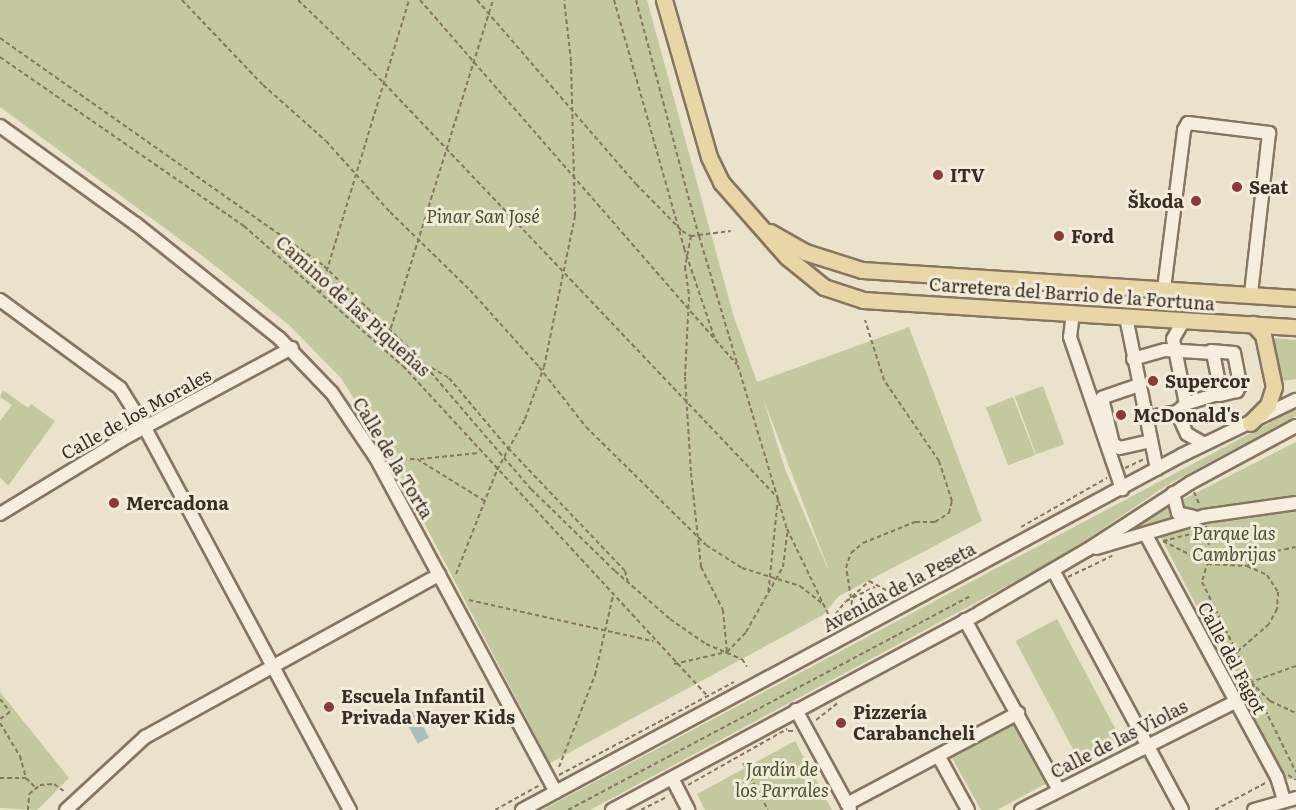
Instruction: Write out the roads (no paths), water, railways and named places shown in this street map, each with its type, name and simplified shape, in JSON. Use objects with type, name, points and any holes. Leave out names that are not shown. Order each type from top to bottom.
[{"type":"main road","name":"Carretera del Barrio de la Fortuna","points":[[664,0],[709,157],[720,182],[787,257],[824,287],[847,297],[1073,314],[1296,327]]},
{"type":"main road","name":"Carretera del Barrio de la Fortuna","points":[[757,225],[805,252],[862,270]]},
{"type":"main road","name":"Carretera del Barrio de la Fortuna","points":[[847,297],[835,283],[836,276],[842,271],[862,270],[1296,298]]},
{"type":"main road","points":[[1250,423],[1268,405],[1274,387],[1263,335],[1253,324]]},
{"type":"street","points":[[1164,289],[1184,130],[1188,123],[1269,133],[1251,294]]},
{"type":"street","name":"Calle de la Torta","points":[[0,126],[136,224],[292,348],[332,393],[370,449],[556,792]]},
{"type":"street","points":[[0,300],[120,388],[145,428],[350,810]]},
{"type":"street","points":[[1073,314],[1070,337],[1122,489]]},
{"type":"street","points":[[1126,317],[1132,359],[1157,469]]},
{"type":"street","points":[[1184,320],[1175,329],[1174,350],[1181,408],[1187,435],[1204,444]]},
{"type":"street","name":"Calle de los Morales","points":[[0,514],[145,428],[292,348]]},
{"type":"street","points":[[1132,359],[1174,350],[1234,353],[1240,386],[1237,391],[1146,418]]},
{"type":"street","points":[[1210,351],[1215,356],[1219,395]]},
{"type":"street","points":[[1138,385],[1102,398],[1113,444],[1120,448],[1153,447]]},
{"type":"street","name":"Avenida de la Peseta","points":[[522,810],[712,700],[1122,489],[1204,444],[1296,400]]},
{"type":"street","points":[[612,810],[965,620],[1087,550],[1173,493],[1296,426]]},
{"type":"street","points":[[1173,493],[1175,507],[1182,516],[1204,516],[1296,503]]},
{"type":"street","points":[[1087,550],[1150,539],[1204,516]]},
{"type":"street","name":"Calle del Fagot","points":[[1150,539],[1234,702],[1290,799]]},
{"type":"street","points":[[1053,570],[1182,810]]},
{"type":"street","points":[[66,810],[145,737],[272,665],[440,575]]},
{"type":"street","points":[[965,620],[1059,790]]},
{"type":"street","name":"Calle de las Violas","points":[[1021,810],[1147,744],[1234,702]]},
{"type":"street","points":[[795,711],[849,807],[1017,713]]},
{"type":"street","points":[[939,757],[968,810]]},
{"type":"street","points":[[672,778],[688,810]]},
{"type":"street","points":[[1254,810],[1290,799]]},
{"type":"water","points":[[415,711],[429,737],[418,744],[404,717]]},
{"type":"place","name":"ITV","points":[[938,175]]},
{"type":"place","name":"Seat","points":[[1237,187]]},
{"type":"place","name":"Škoda","points":[[1196,201]]},
{"type":"place","name":"Ford","points":[[1059,236]]},
{"type":"place","name":"Supercor","points":[[1153,381]]},
{"type":"place","name":"McDonald's","points":[[1121,415]]},
{"type":"place","name":"Mercadona","points":[[114,503]]},
{"type":"place","name":"Escuela Infantil Privada Nayer Kids","points":[[329,707]]},
{"type":"place","name":"Pizzería Carabancheli","points":[[841,723]]},
{"type":"park label","name":"Pinar San José","points":[[483,216]]},
{"type":"park label","name":"Parque las Cambrijas","points":[[1234,544]]},
{"type":"park label","name":"Jardín de los Parrales","points":[[782,780]]}]
